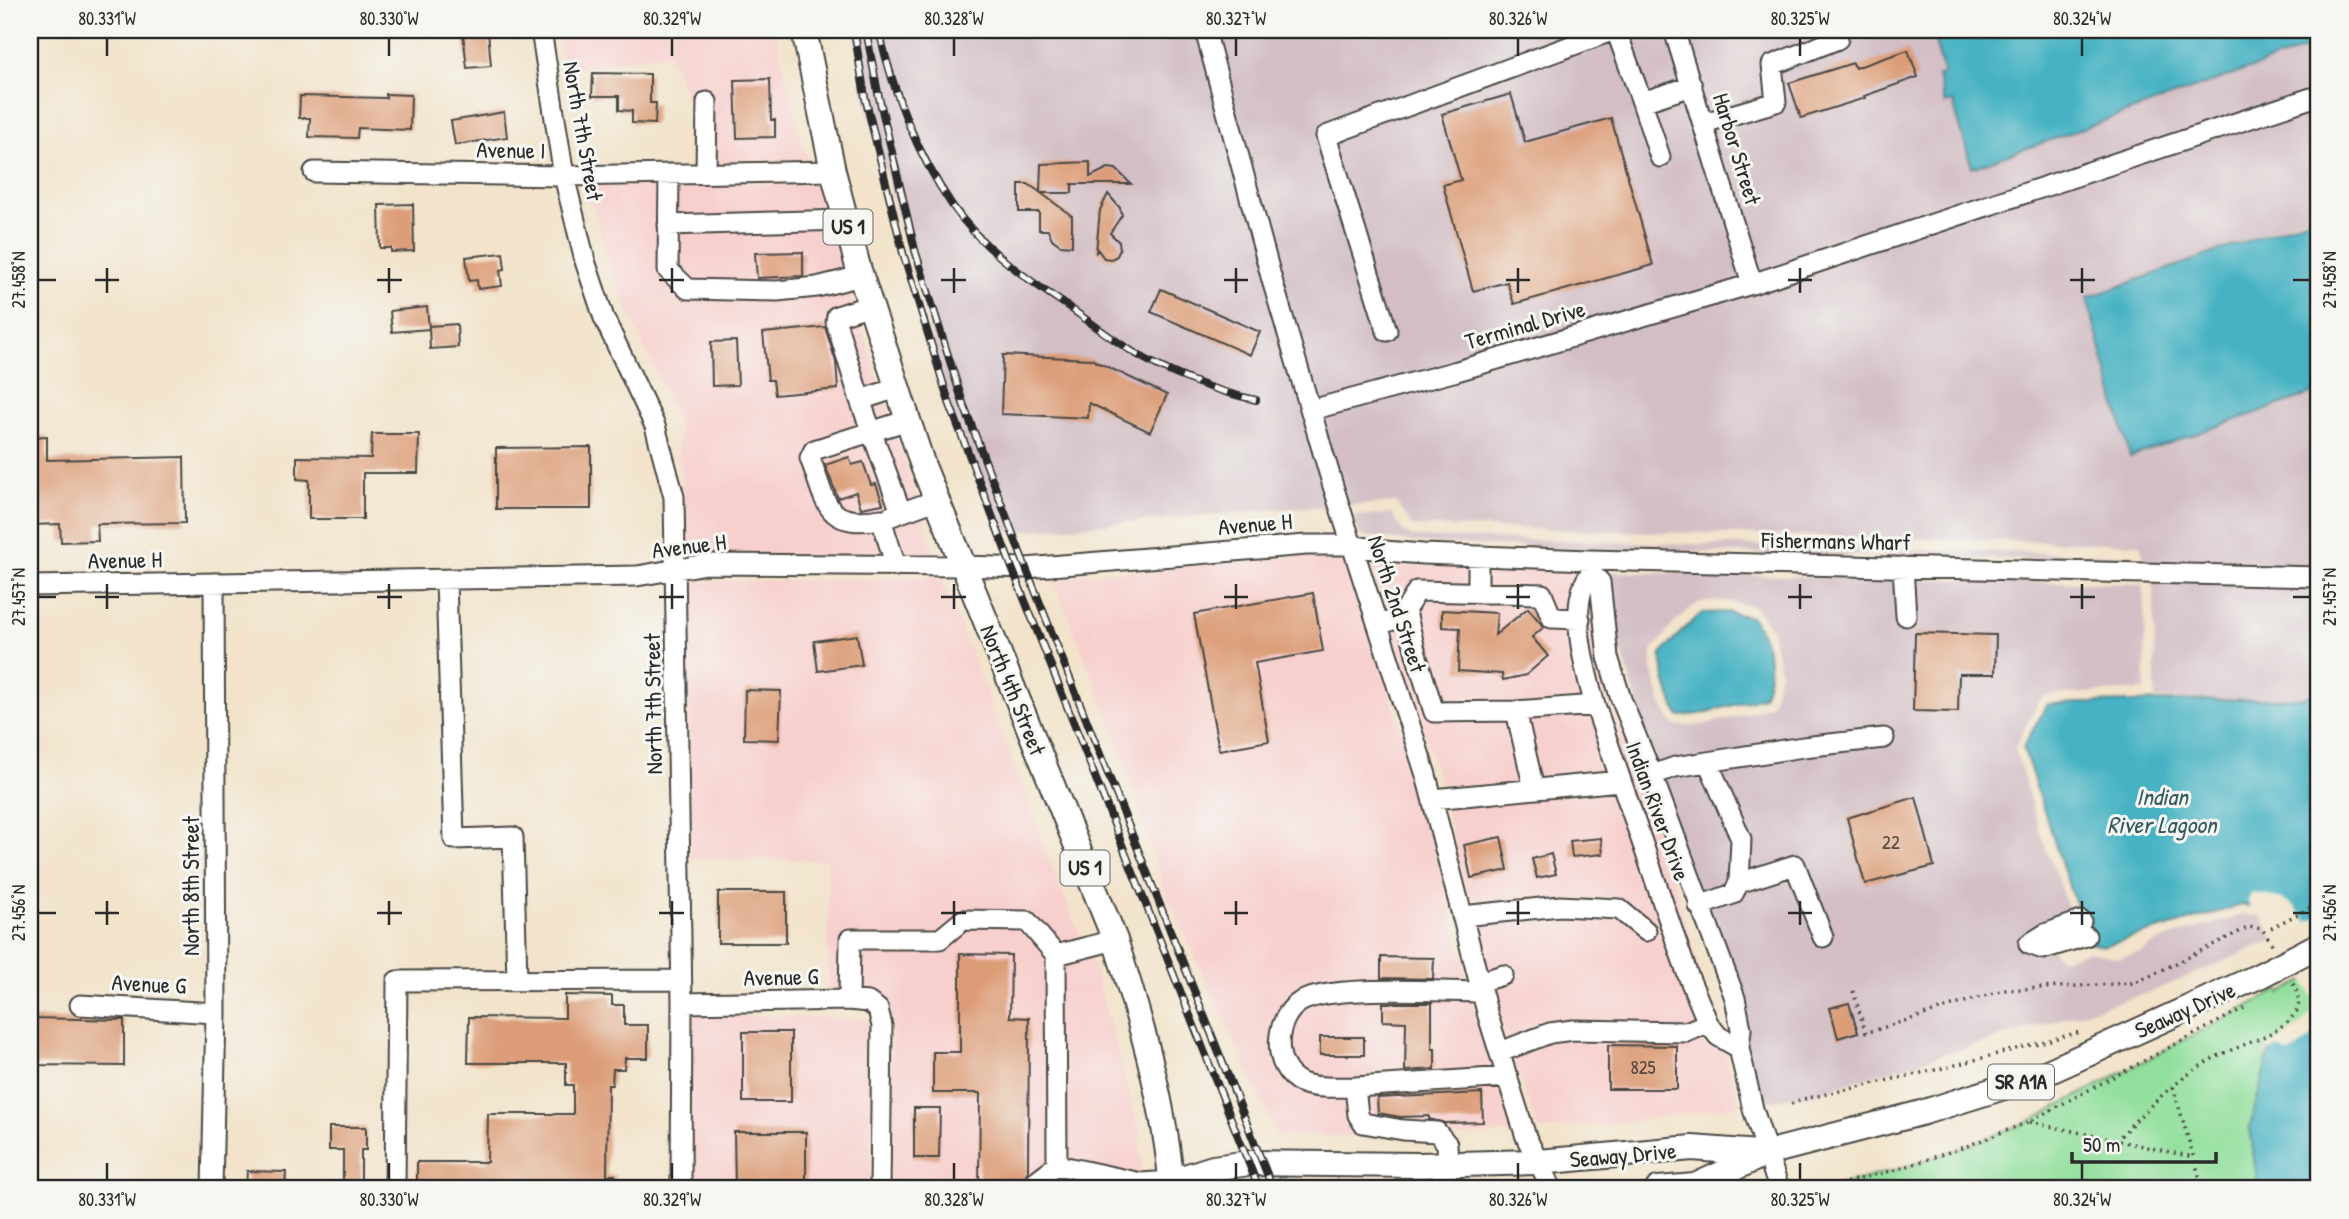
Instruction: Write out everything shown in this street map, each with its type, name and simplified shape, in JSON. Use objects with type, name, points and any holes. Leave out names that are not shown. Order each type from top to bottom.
[{"type":"main road","name":"North 4th Street","points":[[804,30],[834,171],[861,276],[936,500],[1115,940],[1136,1005],[1154,1075],[1166,1135],[1172,1185]]},
{"type":"main road","name":"Seaway Drive","points":[[1658,1189],[1695,1186],[1768,1153],[1921,1114],[2039,1076],[2319,946]]},
{"type":"main road","name":"Seaway Drive","points":[[1172,1185],[1213,1168],[1249,1163],[1539,1162],[1692,1148],[1768,1153]]},
{"type":"main road","points":[[1172,1185],[1197,1189]]},
{"type":"street","name":"North 7th Street","points":[[541,30],[564,176],[585,261],[604,318],[655,426],[674,497],[682,1003],[681,1189]]},
{"type":"street","name":"North 2nd Street","points":[[1205,30],[1272,280],[1352,545],[1433,799],[1480,987],[1527,1137],[1552,1189]]},
{"type":"street","points":[[1387,331],[1326,136],[1615,30],[1661,157]]},
{"type":"street","name":"Harbor Street","points":[[1675,30],[1752,284]]},
{"type":"street","points":[[1704,122],[1776,102],[1772,65],[1838,39],[1835,30]]},
{"type":"street","points":[[1642,102],[1692,86]]},
{"type":"street","name":"Terminal Drive","points":[[1311,410],[1457,371],[1752,284],[2311,97]]},
{"type":"street","points":[[706,173],[707,102]]},
{"type":"street","name":"Avenue I","points":[[314,172],[564,176],[834,171]]},
{"type":"street","points":[[669,174],[668,270],[688,289],[777,291],[817,287],[861,276]]},
{"type":"street","points":[[668,225],[846,220]]},
{"type":"street","points":[[871,305],[837,316],[836,322],[860,400],[901,512]]},
{"type":"street","points":[[860,400],[897,388]]},
{"type":"street","points":[[908,419],[814,450],[810,458],[830,511],[843,520],[857,523],[881,519],[936,500]]},
{"type":"street","points":[[881,519],[895,566]]},
{"type":"street","name":"Avenue H","points":[[30,586],[637,576],[706,564],[1026,568],[1306,545],[1352,545]]},
{"type":"street","name":"Fishermans Wharf","points":[[1352,545],[1384,551],[1478,556],[1590,567],[1903,567],[2319,577]]},
{"type":"street","points":[[1478,556],[1478,593]]},
{"type":"street","name":"Indian River Drive","points":[[1590,567],[1582,584],[1580,619],[1584,664],[1620,781],[1656,926],[1708,1023],[1718,1036],[1739,1048]]},
{"type":"street","name":"Indian River Drive","points":[[1590,567],[1600,582],[1608,657],[1618,688],[1738,1011],[1741,1029],[1739,1048],[1753,1109],[1779,1189]]},
{"type":"street","points":[[1903,567],[1906,616]]},
{"type":"street","points":[[446,580],[454,839],[513,837],[517,980]]},
{"type":"street","name":"North 8th Street","points":[[212,1189],[216,1013],[214,583]]},
{"type":"street","points":[[1379,625],[1392,622],[1406,611],[1417,591],[1542,594],[1552,618],[1580,619]]},
{"type":"street","points":[[1406,611],[1434,712],[1595,705]]},
{"type":"street","points":[[1516,710],[1534,789]]},
{"type":"street","points":[[1652,775],[1675,767],[1803,747],[1884,738]]},
{"type":"street","points":[[1699,906],[1733,894],[1739,883],[1741,839],[1708,762]]},
{"type":"street","points":[[1433,799],[1620,781]]},
{"type":"street","points":[[1739,883],[1795,865],[1823,937]]},
{"type":"street","points":[[1462,916],[1560,906],[1619,909],[1656,926]]},
{"type":"street","points":[[849,1000],[850,939],[940,939],[963,920],[1027,921],[1056,955],[1057,1165]]},
{"type":"street","points":[[1056,955],[1115,940]]},
{"type":"street","points":[[1503,975],[1480,987],[1327,993],[1299,1003],[1283,1021],[1280,1046],[1282,1065],[1303,1083],[1356,1087],[1508,1077]]},
{"type":"street","points":[[395,1189],[397,981],[681,980]]},
{"type":"street","name":"Avenue G","points":[[682,1003],[849,1000],[868,1002],[878,1009],[882,1026],[880,1189]]},
{"type":"street","name":"Avenue G","points":[[80,1005],[216,1013]]},
{"type":"street","points":[[1500,1052],[1533,1038],[1573,1030],[1686,1032],[1708,1023]]},
{"type":"street","points":[[1356,1087],[1358,1115],[1363,1123],[1403,1130],[1437,1132],[1447,1144],[1448,1164]]},
{"type":"street","points":[[1036,1189],[1036,1181],[1057,1165],[1141,1183],[1172,1185]]},
{"type":"path","points":[[2271,928],[2319,903]]},
{"type":"path","points":[[1853,991],[1866,1033]]},
{"type":"path","points":[[1818,1187],[1829,1187],[1899,1169],[2028,1122],[2255,1003]]},
{"type":"path","points":[[1791,1104],[1961,1064],[2065,1037],[2088,1028]]},
{"type":"path","points":[[2174,1087],[2203,1189]]},
{"type":"path","points":[[2028,1122],[2193,1157]]},
{"type":"path","points":[[2296,1189],[2319,1182]]},
{"type":"shaded area","points":[[556,30],[775,30],[797,126],[808,160],[714,162],[668,53],[564,70]]},
{"type":"shaded area","points":[[854,30],[1932,30],[1945,74],[1938,77],[1945,103],[1953,102],[1973,168],[2319,44],[2319,212],[2087,299],[2130,457],[2319,391],[2319,693],[2304,698],[2155,699],[2154,592],[2140,544],[1412,526],[1396,503],[1307,507],[999,533],[949,402],[865,97]]},
{"type":"shaded area","points":[[815,182],[935,555],[688,560],[682,473],[678,461],[679,426],[612,273],[587,186]]},
{"type":"shaded area","points":[[1391,514],[1404,532],[1412,537],[2133,555],[2135,562],[1605,550],[1423,543],[1362,536],[1353,516]]},
{"type":"shaded area","points":[[1306,556],[1345,556],[1417,778],[1478,1019],[1517,1132],[1441,1138],[1277,1135],[1164,889],[1115,733],[1052,577]]},
{"type":"shaded area","points":[[1368,559],[1423,565],[1588,571],[1596,659],[1676,888],[1713,1021],[1741,1105],[1626,1122],[1538,1130],[1497,1013],[1436,771]]},
{"type":"shaded area","points":[[1608,572],[2142,584],[2145,690],[2045,695],[2037,704],[2015,748],[2039,830],[2069,910],[2051,916],[2045,923],[2054,953],[2062,959],[2089,951],[2119,958],[2140,953],[2179,934],[2243,915],[2261,916],[2274,940],[2151,992],[1812,1094],[1761,1102],[1612,620]],"holes":[[[1727,601],[1752,606],[1772,630],[1780,672],[1773,702],[1769,706],[1740,716],[1701,725],[1676,726],[1662,705],[1652,669],[1652,651],[1675,622],[1696,604]]]},
{"type":"shaded area","points":[[942,577],[1095,971],[1140,1133],[1142,1189],[890,1189],[890,1000],[885,996],[878,998],[828,994],[828,860],[690,859],[688,582]]},
{"type":"shaded area","points":[[691,1014],[870,1019],[871,1189],[691,1189]]},
{"type":"green space","points":[[2307,979],[2317,996],[2314,1015],[2250,1127],[2258,1189],[1825,1189],[1899,1169],[2028,1122],[2279,990],[2281,993]]},
{"type":"water","points":[[1932,30],[2319,30],[2319,44],[1972,168],[1953,102],[1945,104],[1938,76],[1944,74]]},
{"type":"water","points":[[2319,215],[2319,391],[2130,457],[2087,298]]},
{"type":"water","points":[[1727,612],[1751,617],[1766,645],[1769,676],[1763,697],[1700,714],[1679,716],[1667,686],[1661,654],[1702,613]]},
{"type":"water","name":"Indian River Lagoon","points":[[2319,693],[2319,1189],[2258,1189],[2250,1127],[2269,1051],[2314,1015],[2317,997],[2266,907],[2242,905],[2103,946],[2045,929],[2045,923],[2051,916],[2076,907],[2023,747],[2048,704],[2303,698]]},
{"type":"pier","points":[[2252,893],[2283,899],[2294,906],[2307,922],[2319,916],[2319,1032],[2290,1054],[2278,1048],[2269,1051],[2263,1061],[2267,1048],[2299,1026],[2311,1014],[2313,997],[2264,910],[2250,909],[2248,900]]},
{"type":"building","points":[[488,31],[491,66],[467,68],[463,33]]},
{"type":"building","points":[[1908,50],[1918,77],[1864,96],[1865,98],[1801,118],[1789,83],[1853,63],[1855,68]]},
{"type":"building","points":[[593,73],[650,74],[650,103],[656,103],[655,124],[632,123],[632,111],[619,110],[619,96],[592,96]]},
{"type":"building","points":[[770,79],[771,120],[775,120],[775,137],[737,138],[735,80]]},
{"type":"building","points":[[386,94],[411,95],[410,130],[358,128],[357,138],[309,137],[310,118],[299,118],[300,96],[386,98]]},
{"type":"building","points":[[1511,94],[1525,142],[1611,118],[1653,265],[1514,304],[1507,282],[1473,291],[1443,185],[1461,180],[1442,114]]},
{"type":"building","points":[[504,112],[507,137],[455,145],[451,121]]},
{"type":"building","points":[[1090,162],[1090,177],[1108,168],[1116,169],[1131,184],[1072,184],[1072,193],[1041,193],[1072,216],[1072,246],[1060,245],[1052,239],[1048,230],[1039,230],[1039,212],[1019,212],[1019,184],[1028,184],[1040,192],[1041,164]]},
{"type":"building","points":[[1108,194],[1120,208],[1122,215],[1110,233],[1119,242],[1120,249],[1117,256],[1111,259],[1104,258],[1098,250],[1096,252],[1100,210]]},
{"type":"building","points":[[413,204],[414,251],[391,252],[391,248],[380,248],[379,205]]},
{"type":"building","points":[[803,252],[803,276],[757,278],[755,253]]},
{"type":"building","points":[[503,253],[505,269],[500,270],[502,286],[478,289],[477,280],[469,281],[466,257]]},
{"type":"building","points":[[1161,289],[1260,332],[1250,355],[1151,312]]},
{"type":"building","points":[[427,307],[429,329],[392,332],[390,311]]},
{"type":"building","points":[[457,324],[458,347],[430,349],[429,326]]},
{"type":"building","points":[[825,327],[836,362],[838,389],[775,395],[773,380],[768,380],[763,333]]},
{"type":"building","points":[[736,341],[738,385],[712,386],[711,342]]},
{"type":"building","points":[[1003,355],[1091,359],[1167,395],[1150,432],[1089,403],[1088,418],[1001,414]]},
{"type":"building","points":[[372,434],[419,434],[418,473],[363,473],[363,519],[309,519],[309,480],[297,479],[297,457],[371,458]]},
{"type":"building","points":[[47,436],[47,460],[184,457],[185,523],[97,524],[98,541],[61,542],[60,524],[30,525],[30,437]]},
{"type":"building","points":[[591,447],[591,509],[496,509],[496,448]]},
{"type":"building","points":[[849,457],[852,465],[863,462],[871,485],[876,484],[883,504],[861,508],[856,492],[838,498],[825,465]]},
{"type":"building","points":[[1313,593],[1323,651],[1255,663],[1269,741],[1219,750],[1194,614]]},
{"type":"building","points":[[1528,608],[1544,627],[1532,637],[1548,656],[1526,675],[1503,680],[1502,674],[1458,671],[1460,628],[1442,627],[1442,610],[1497,613],[1495,635]]},
{"type":"building","points":[[1915,633],[1996,635],[1995,674],[1959,674],[1958,712],[1913,711]]},
{"type":"building","points":[[857,635],[862,665],[818,671],[814,641]]},
{"type":"building","points":[[745,690],[781,691],[779,740],[744,739]]},
{"type":"building","points":[[1916,797],[1934,866],[1865,884],[1847,818]]},
{"type":"building","points":[[1501,837],[1508,870],[1471,878],[1464,845]]},
{"type":"building","points":[[1601,838],[1603,854],[1572,857],[1570,841]]},
{"type":"building","points":[[1551,854],[1556,874],[1537,878],[1532,859]]},
{"type":"building","points":[[718,892],[786,892],[786,943],[718,943]]},
{"type":"building","points":[[960,954],[1011,955],[1010,1017],[1029,1018],[1028,1171],[1024,1189],[979,1189],[980,1093],[933,1093],[933,1052],[960,1052]]},
{"type":"building","points":[[1381,957],[1434,958],[1433,979],[1381,978]]},
{"type":"building","points":[[565,995],[612,996],[612,1005],[624,1005],[624,1025],[648,1025],[648,1058],[625,1058],[624,1069],[613,1069],[612,1085],[608,1085],[607,1175],[615,1175],[615,1189],[417,1189],[417,1162],[487,1162],[488,1114],[573,1114],[573,1085],[566,1085],[566,1063],[468,1063],[469,1017],[565,1018]]},
{"type":"building","points":[[1383,1003],[1432,1003],[1435,1069],[1405,1071],[1406,1022],[1383,1021]]},
{"type":"building","points":[[1849,1003],[1858,1032],[1838,1038],[1830,1008]]},
{"type":"building","points":[[30,1018],[124,1020],[124,1066],[30,1065]]},
{"type":"building","points":[[743,1032],[791,1032],[791,1102],[743,1102]]},
{"type":"building","points":[[1320,1037],[1364,1037],[1364,1055],[1320,1055]]},
{"type":"building","points":[[1608,1045],[1677,1046],[1677,1089],[1608,1089]]},
{"type":"building","points":[[1482,1093],[1483,1122],[1445,1123],[1429,1119],[1429,1116],[1400,1117],[1378,1113],[1377,1098]]},
{"type":"building","points":[[914,1108],[940,1108],[939,1158],[914,1158]]},
{"type":"building","points":[[329,1127],[366,1127],[366,1150],[361,1150],[361,1189],[343,1189],[343,1150],[329,1150]]},
{"type":"building","points":[[734,1132],[806,1132],[806,1187],[735,1187]]},
{"type":"building","points":[[247,1171],[286,1172],[285,1189],[246,1189]]},
{"type":"railway","points":[[854,30],[865,97],[903,253],[949,402],[1012,568],[1259,1189]]},
{"type":"railway","points":[[866,30],[915,250],[963,403],[1273,1189]]},
{"type":"railway","points":[[879,30],[899,99],[927,164],[963,220],[989,247],[1018,271],[1133,352],[1192,381],[1256,400]]}]
